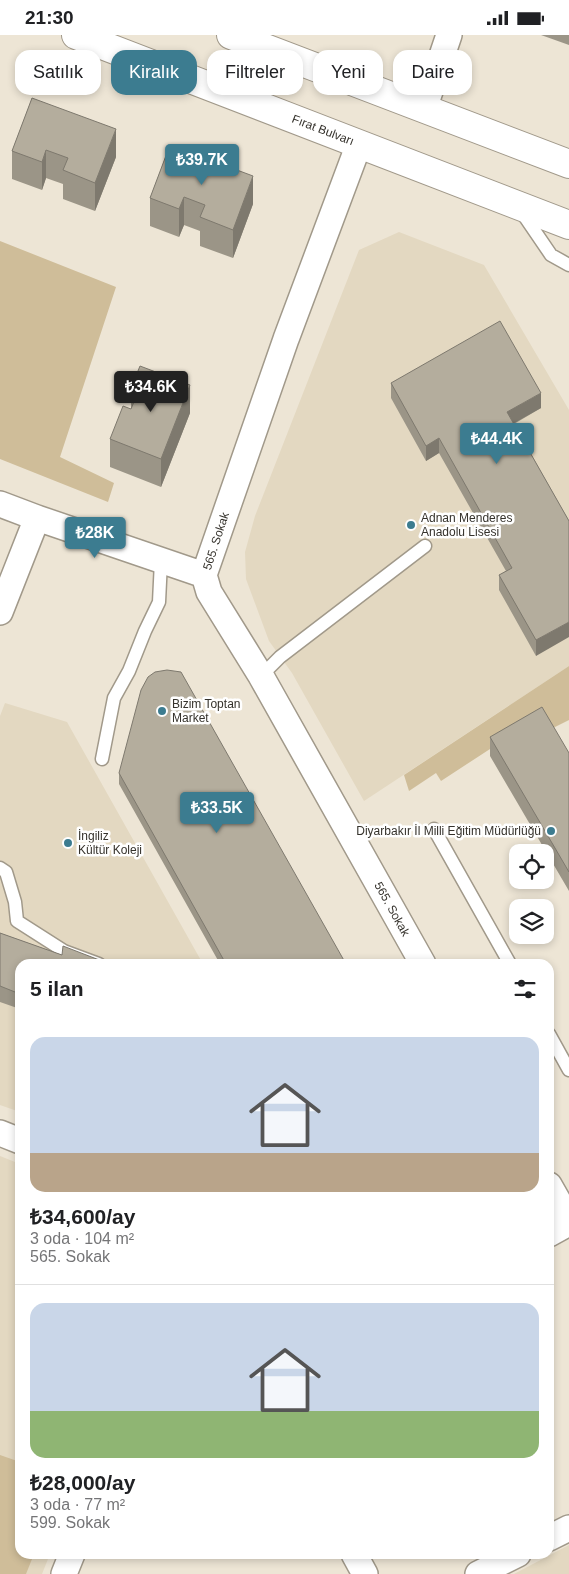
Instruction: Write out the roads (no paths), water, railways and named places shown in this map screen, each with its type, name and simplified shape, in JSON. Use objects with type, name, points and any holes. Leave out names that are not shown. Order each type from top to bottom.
[{"type":"main road","name":"Fırat Bulvarı","points":[[76,35],[569,225]]},
{"type":"main road","points":[[231,35],[569,164]]},
{"type":"street","points":[[424,109],[448,35]]},
{"type":"street","name":"565. Sokak","points":[[359,144],[286,339],[204,575],[209,592],[261,676],[420,959]]},
{"type":"street","points":[[0,504],[204,575]]},
{"type":"street","points":[[0,612],[37,518]]},
{"type":"street","points":[[0,1133],[15,1139]]},
{"type":"street","points":[[554,1194],[569,1221],[554,1232]]},
{"type":"street","points":[[554,1536],[569,1528]]},
{"type":"street","points":[[64,1574],[70,1559]]},
{"type":"street","points":[[357,1559],[366,1574]]},
{"type":"street","points":[[478,1574],[508,1559]]},
{"type":"lane","points":[[516,205],[551,255],[569,265]]},
{"type":"lane","points":[[261,676],[280,657],[424,546]]},
{"type":"lane","points":[[102,759],[114,698],[129,671],[144,631],[159,602],[161,561]]},
{"type":"lane","points":[[434,829],[507,959]]},
{"type":"lane","points":[[0,868],[6,872],[15,902],[17,921],[64,951],[86,959]]},
{"type":"lane","points":[[554,1043],[569,1070]]},
{"type":"place","name":"Adnan Menderes Anadolu Lisesi","points":[[411,525]]},
{"type":"place","name":"Bizim Toptan Market","points":[[162,711]]},
{"type":"place","name":"Diyarbakır İl Milli Eğitim Müdürlüğü","points":[[551,831]]},
{"type":"place","name":"İngiliz Kültür Koleji","points":[[68,843]]}]
